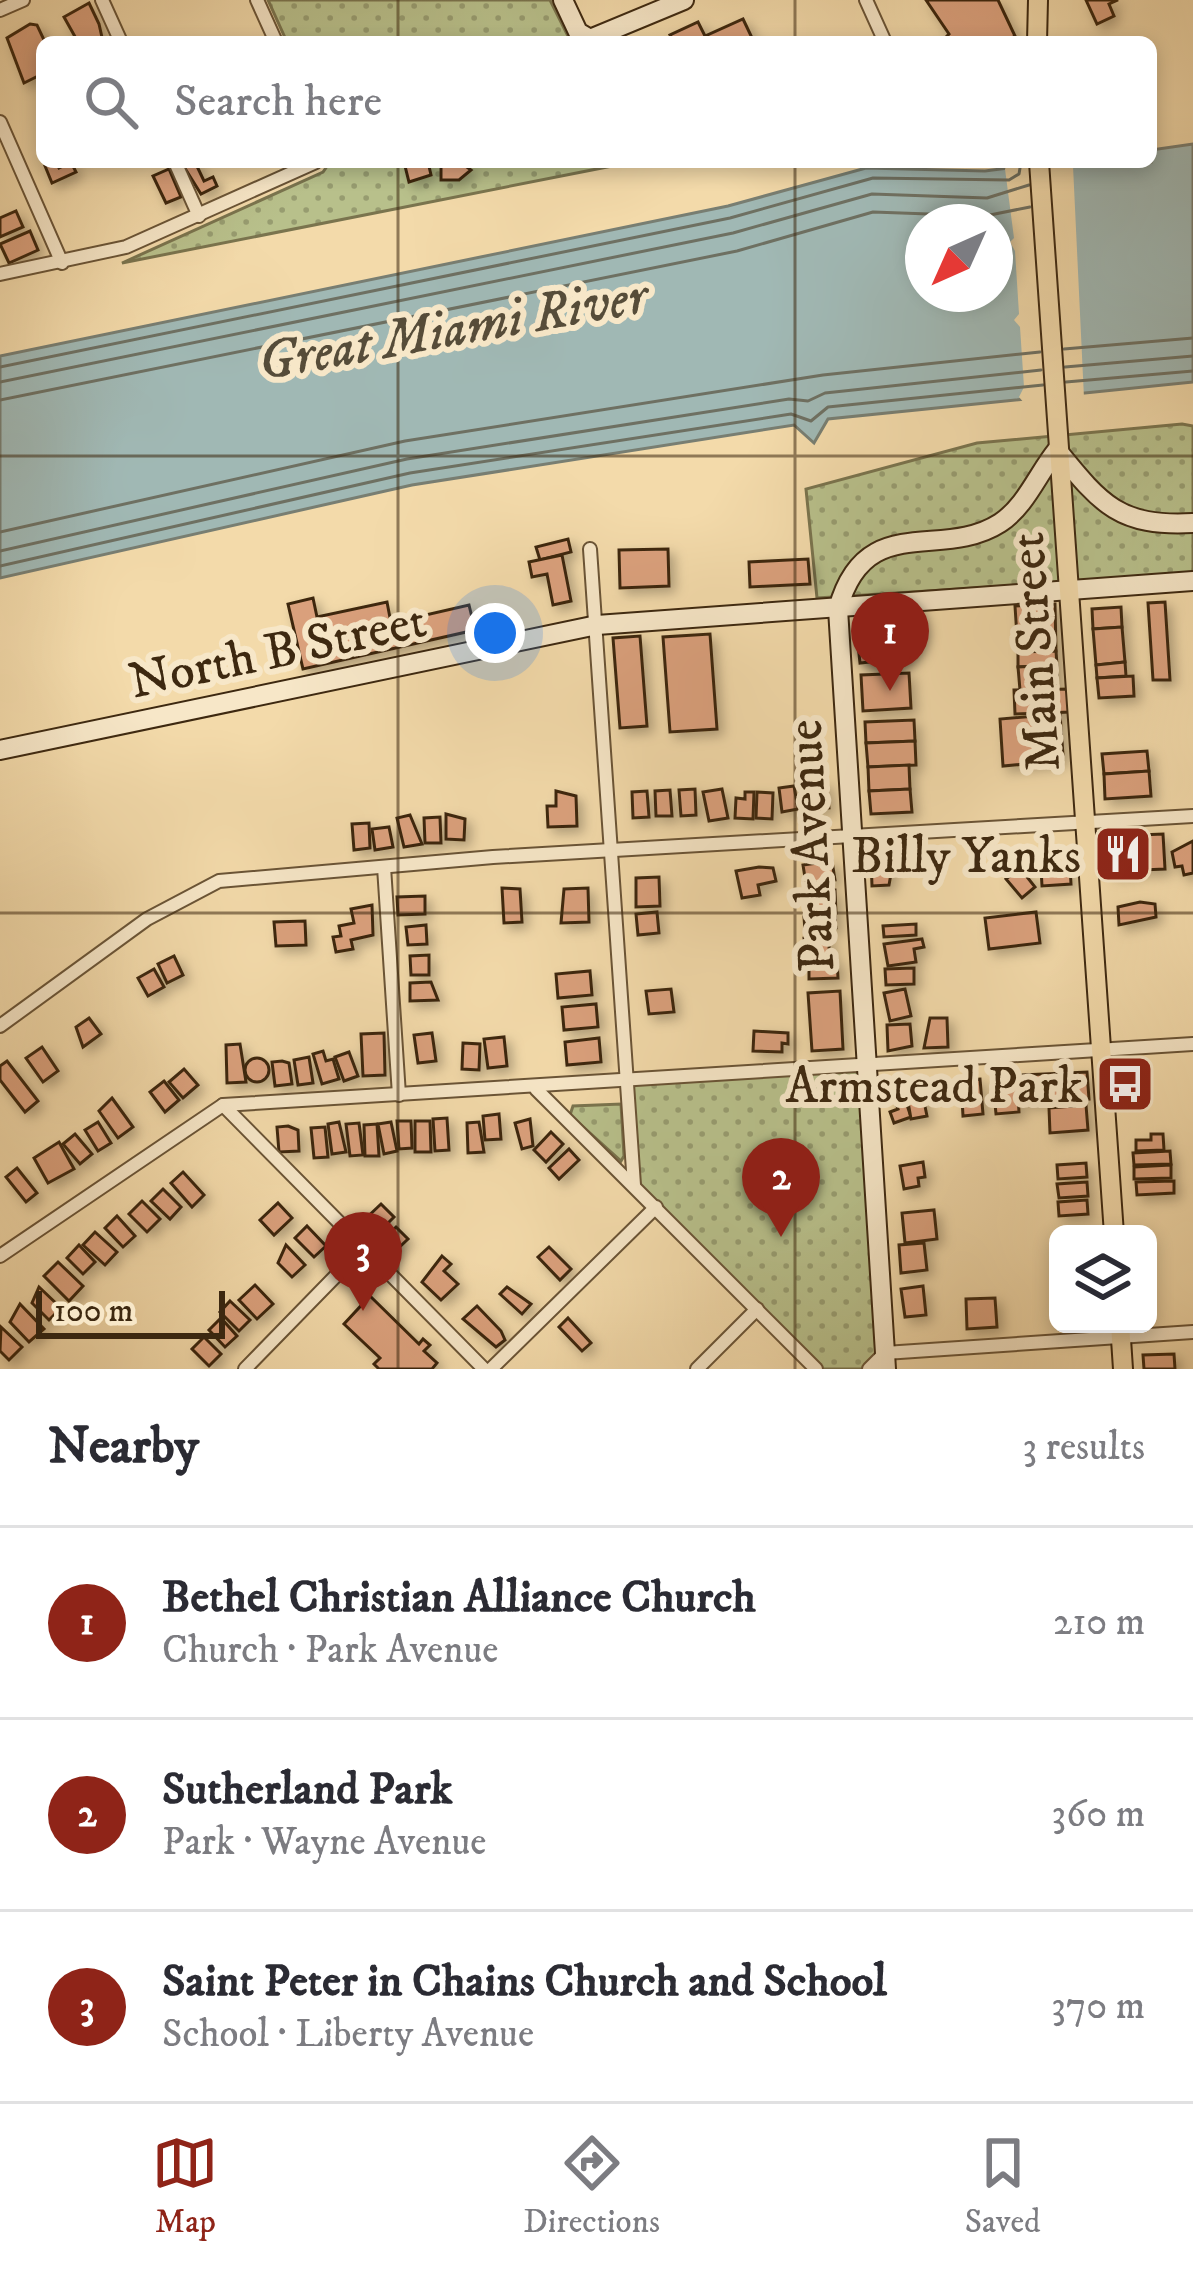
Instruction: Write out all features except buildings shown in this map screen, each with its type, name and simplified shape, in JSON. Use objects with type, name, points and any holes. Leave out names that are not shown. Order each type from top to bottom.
[{"type":"main road","points":[[562,0],[582,36]]},
{"type":"main road","points":[[602,36],[684,0]]},
{"type":"main road","points":[[1037,36],[1038,0]]},
{"type":"main road","name":"Main Street","points":[[1039,168],[1057,443],[1073,593],[1113,1225]]},
{"type":"main road","points":[[838,609],[848,583],[887,546],[973,533],[1001,522],[1020,505],[1057,443],[1108,508],[1146,523],[1193,524]]},
{"type":"main road","name":"North B Street","points":[[0,750],[598,626],[1193,581]]},
{"type":"main road","name":"Park Avenue","points":[[838,609],[886,1361]]},
{"type":"main road","points":[[1121,1333],[1123,1369]]},
{"type":"street","points":[[0,10],[23,0]]},
{"type":"street","points":[[102,0],[118,36]]},
{"type":"street","points":[[257,0],[273,36]]},
{"type":"street","points":[[866,0],[882,36]]},
{"type":"street","points":[[0,122],[62,262]]},
{"type":"street","points":[[178,168],[199,216]]},
{"type":"street","points":[[0,274],[126,247],[303,168]]},
{"type":"street","points":[[590,549],[634,1185]]},
{"type":"street","points":[[0,1026],[147,919],[203,887],[241,879],[1193,816]]},
{"type":"street","points":[[384,867],[399,1095]]},
{"type":"street","points":[[0,1256],[223,1106],[1193,1044]]},
{"type":"street","points":[[536,1089],[816,1369]]},
{"type":"street","points":[[223,1106],[487,1369],[656,1207]]},
{"type":"street","points":[[245,1369],[363,1248]]},
{"type":"street","points":[[697,1369],[758,1309]]},
{"type":"street","points":[[1157,1332],[1193,1332]]},
{"type":"street","points":[[869,1369],[886,1361],[1105,1333]]},
{"type":"green space","points":[[268,0],[550,0],[568,36],[284,36]]},
{"type":"green space","points":[[326,168],[602,168],[122,263]]},
{"type":"green space","points":[[1193,426],[1193,574],[817,598],[806,489],[977,443]]},
{"type":"green space","points":[[864,1066],[885,1353],[869,1369],[816,1369],[634,1185],[627,1083]]},
{"type":"green space","points":[[621,1104],[621,1161],[570,1115],[573,1106]]},
{"type":"water","name":"Great Miami River","points":[[1193,144],[1193,382],[828,419],[814,443],[794,425],[412,485],[0,578],[0,356],[728,206],[866,168],[1157,168],[1157,149]]},
{"type":"pier","points":[[1006,168],[1073,168],[1084,398],[1025,404],[1019,397],[1024,387],[1020,327],[1014,320],[1019,314]]},
{"type":"place","name":"Bethel Christian Alliance Church","points":[[890,691]]},
{"type":"place","name":"Billy Yanks","points":[[1123,854]]},
{"type":"place","name":"Armstead Park","points":[[1125,1084]]},
{"type":"place","name":"Sutherland Park","points":[[781,1237]]},
{"type":"place","name":"Saint Peter in Chains Church and School","points":[[363,1311]]}]
